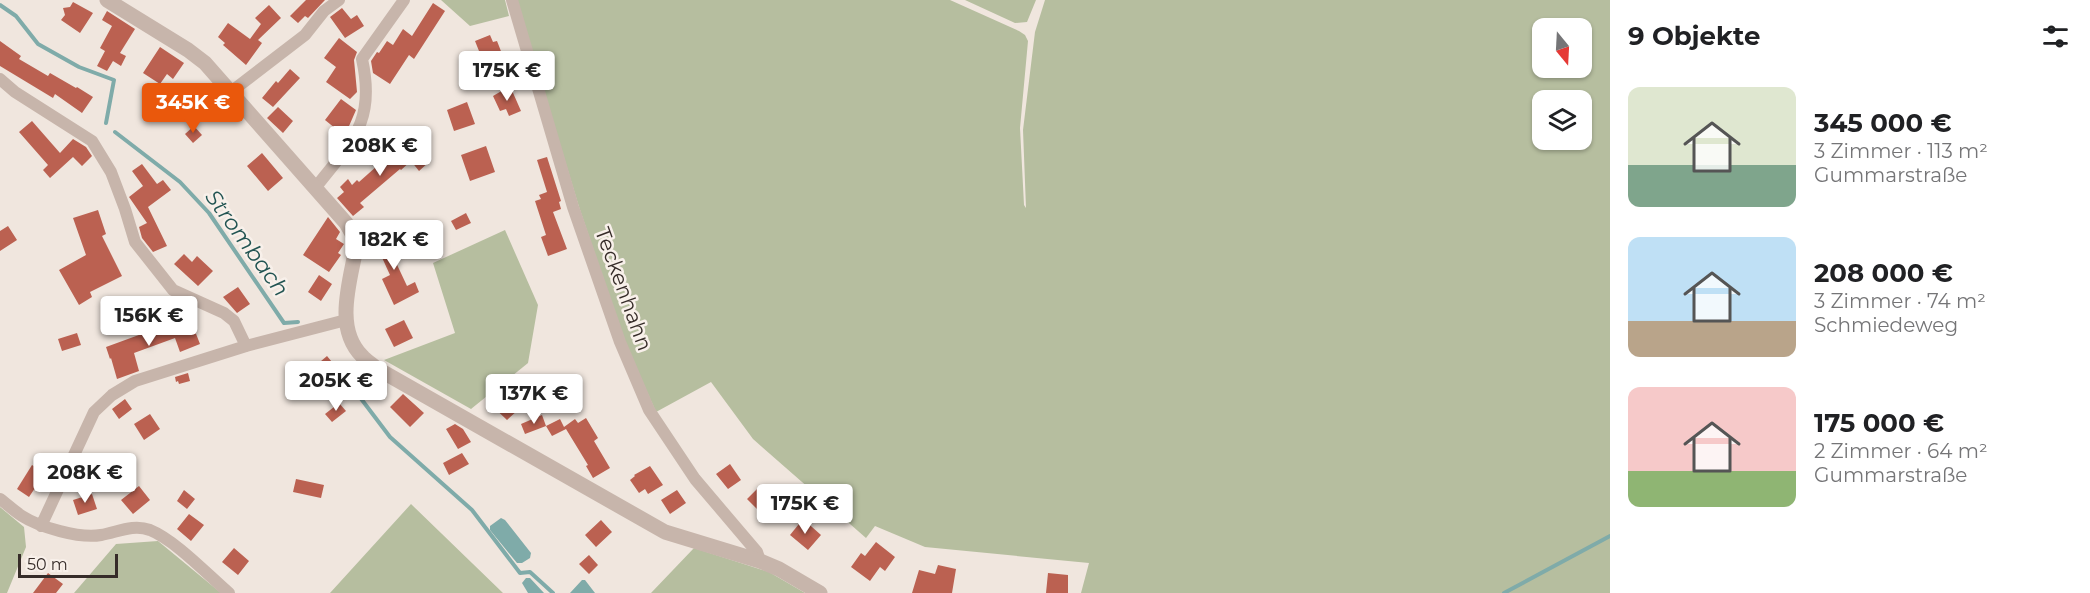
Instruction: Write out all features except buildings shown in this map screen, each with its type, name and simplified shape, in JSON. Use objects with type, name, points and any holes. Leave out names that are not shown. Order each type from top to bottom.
[{"type":"street","points":[[107,0],[205,63],[346,223],[354,237],[356,248],[346,320],[352,342],[361,356],[376,368],[664,531],[778,568],[820,593]]},
{"type":"street","points":[[232,91],[305,35],[324,10],[339,0]]},
{"type":"street","points":[[316,188],[361,126],[366,110],[367,80],[362,59],[404,0]]},
{"type":"street","name":"Teckenhahn","points":[[512,0],[573,207],[620,342],[649,410],[695,479],[757,552],[760,561]]},
{"type":"street","points":[[0,79],[15,92],[92,141],[111,172],[135,242],[173,290],[224,313],[234,321],[246,346]]},
{"type":"street","points":[[41,526],[94,412],[112,395],[135,381],[246,346],[346,320]]},
{"type":"street","points":[[0,499],[21,516],[41,526],[85,535],[100,535],[132,527],[149,529],[166,538],[229,593]]},
{"type":"green space","points":[[441,0],[505,0],[509,16],[470,26]]},
{"type":"green space","points":[[516,0],[950,0],[1019,31],[1028,41],[1020,128],[1026,208],[1023,130],[1035,32],[1045,0],[1610,0],[1610,593],[1081,593],[1089,563],[925,547],[875,526],[866,538],[753,439],[711,382],[656,412],[624,340],[579,207]]},
{"type":"green space","points":[[965,0],[1036,0],[1027,22],[1015,23]]},
{"type":"green space","points":[[505,230],[538,305],[528,363],[471,409],[384,360],[455,333],[433,263]]},
{"type":"green space","points":[[411,504],[503,593],[330,593]]},
{"type":"green space","points":[[0,507],[24,527],[26,547],[7,593],[0,593]]},
{"type":"green space","points":[[158,541],[221,593],[74,593],[116,544]]},
{"type":"green space","points":[[694,548],[769,572],[805,593],[651,593]]},
{"type":"water","points":[[501,518],[531,553],[530,558],[522,563],[517,563],[490,530],[490,526]]},
{"type":"water","points":[[526,578],[530,578],[544,593],[528,593],[522,583]]},
{"type":"water","points":[[582,580],[585,580],[595,593],[570,593]]},
{"type":"waterway","name":"Strombach","points":[[0,5],[16,16],[38,44],[79,67],[114,80],[106,123]]},
{"type":"waterway","name":"Strombach","points":[[115,132],[180,182],[209,213],[284,323],[298,322]]},
{"type":"waterway","name":"Strombach","points":[[353,363],[359,396],[390,437],[472,510],[520,573],[530,572],[553,593]]},
{"type":"waterway","points":[[1504,593],[1610,536]]}]
